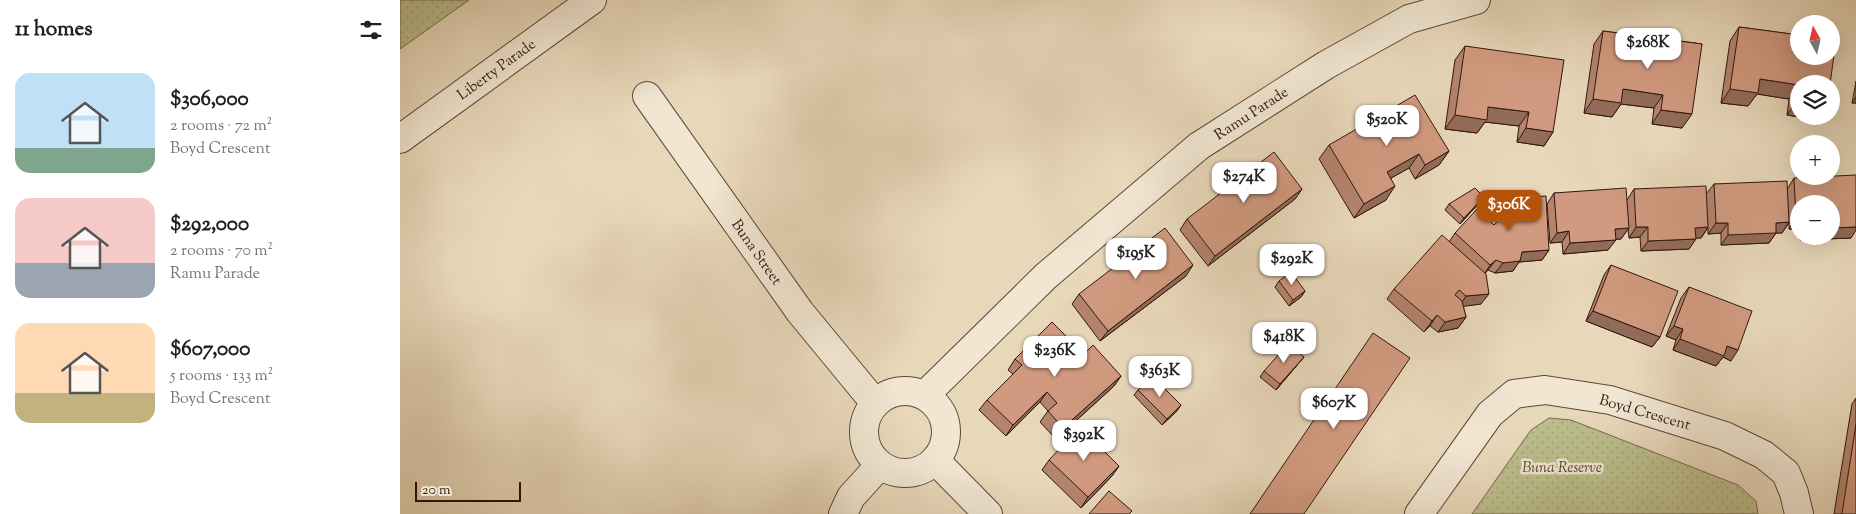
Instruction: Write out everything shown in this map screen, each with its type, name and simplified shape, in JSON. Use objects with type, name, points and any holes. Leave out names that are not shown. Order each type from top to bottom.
[{"type":"street","name":"Liberty Parade","points":[[400,139],[592,0]]},
{"type":"street","name":"Ramu Parade","points":[[926,396],[1046,276],[1199,146],[1326,65],[1409,19],[1476,0]]},
{"type":"street","name":"Buna Street","points":[[647,96],[800,312],[875,403]]},
{"type":"street","points":[[899,390],[912,391],[926,396],[939,408],[946,425],[946,438],[943,450],[935,460],[926,468],[908,473],[891,471],[880,465],[870,455],[864,442],[863,428],[867,414],[875,403],[886,394],[899,390]]},
{"type":"street","name":"Boyd Crescent","points":[[1419,514],[1490,414],[1514,394],[1545,390],[1610,400],[1725,436],[1764,455],[1786,474],[1794,492],[1799,514]]},
{"type":"street","points":[[935,460],[988,514]]},
{"type":"street","points":[[843,514],[851,498],[880,465]]},
{"type":"green space","points":[[400,0],[469,0],[400,49]]},
{"type":"green space","name":"Buna Reserve","points":[[1549,418],[1571,420],[1738,485],[1756,501],[1758,514],[1472,514],[1531,430]]},
{"type":"building","points":[[1739,27],[1790,34],[1790,65],[1833,65],[1831,75],[1790,75],[1790,84],[1760,79],[1758,93],[1730,89]]},
{"type":"building","points":[[1603,31],[1702,44],[1692,114],[1661,110],[1663,95],[1623,89],[1621,103],[1593,99]]},
{"type":"building","points":[[1465,46],[1564,60],[1553,132],[1526,128],[1529,112],[1488,107],[1487,120],[1455,115]]},
{"type":"building","points":[[1415,95],[1449,151],[1425,165],[1419,154],[1387,172],[1395,186],[1364,204],[1329,145]]},
{"type":"building","points":[[1274,152],[1302,189],[1215,256],[1187,219]]},
{"type":"building","points":[[1856,175],[1856,227],[1840,228],[1840,195],[1795,195],[1794,185],[1840,185],[1840,176]]},
{"type":"building","points":[[1787,181],[1789,222],[1776,223],[1776,233],[1728,235],[1728,223],[1716,223],[1714,184]]},
{"type":"building","points":[[1706,186],[1708,227],[1695,228],[1696,239],[1648,241],[1648,227],[1636,227],[1634,189]]},
{"type":"building","points":[[1475,188],[1484,197],[1464,218],[1449,204]]},
{"type":"building","points":[[1626,188],[1629,228],[1615,229],[1616,240],[1570,243],[1569,231],[1557,233],[1554,193]]},
{"type":"building","points":[[1546,196],[1549,250],[1522,252],[1520,261],[1503,263],[1496,260],[1490,265],[1455,233],[1477,209],[1494,225],[1519,198]]},
{"type":"building","points":[[1165,228],[1193,265],[1108,331],[1079,294]]},
{"type":"building","points":[[1442,235],[1486,274],[1489,294],[1466,296],[1459,290],[1455,295],[1462,301],[1466,317],[1445,322],[1437,315],[1432,321],[1394,289]]},
{"type":"building","points":[[1611,265],[1678,291],[1660,337],[1593,311]]},
{"type":"building","points":[[1291,272],[1305,291],[1293,300],[1279,281]]},
{"type":"building","points":[[1689,287],[1752,311],[1738,350],[1727,346],[1724,356],[1680,339],[1683,329],[1674,326]]},
{"type":"building","points":[[1052,322],[1084,354],[1093,345],[1121,376],[1063,428],[1048,411],[1057,403],[1047,392],[1013,425],[987,400],[1022,365],[1015,359]]},
{"type":"building","points":[[1373,333],[1410,358],[1304,514],[1250,514]]},
{"type":"building","points":[[1288,344],[1304,357],[1280,384],[1264,371]]},
{"type":"building","points":[[1152,376],[1181,405],[1167,419],[1138,390]]},
{"type":"building","points":[[1856,424],[1856,514],[1842,514]]},
{"type":"building","points":[[1080,427],[1119,466],[1088,497],[1049,460]]},
{"type":"building","points":[[1109,491],[1132,511],[1129,514],[1089,514]]}]
